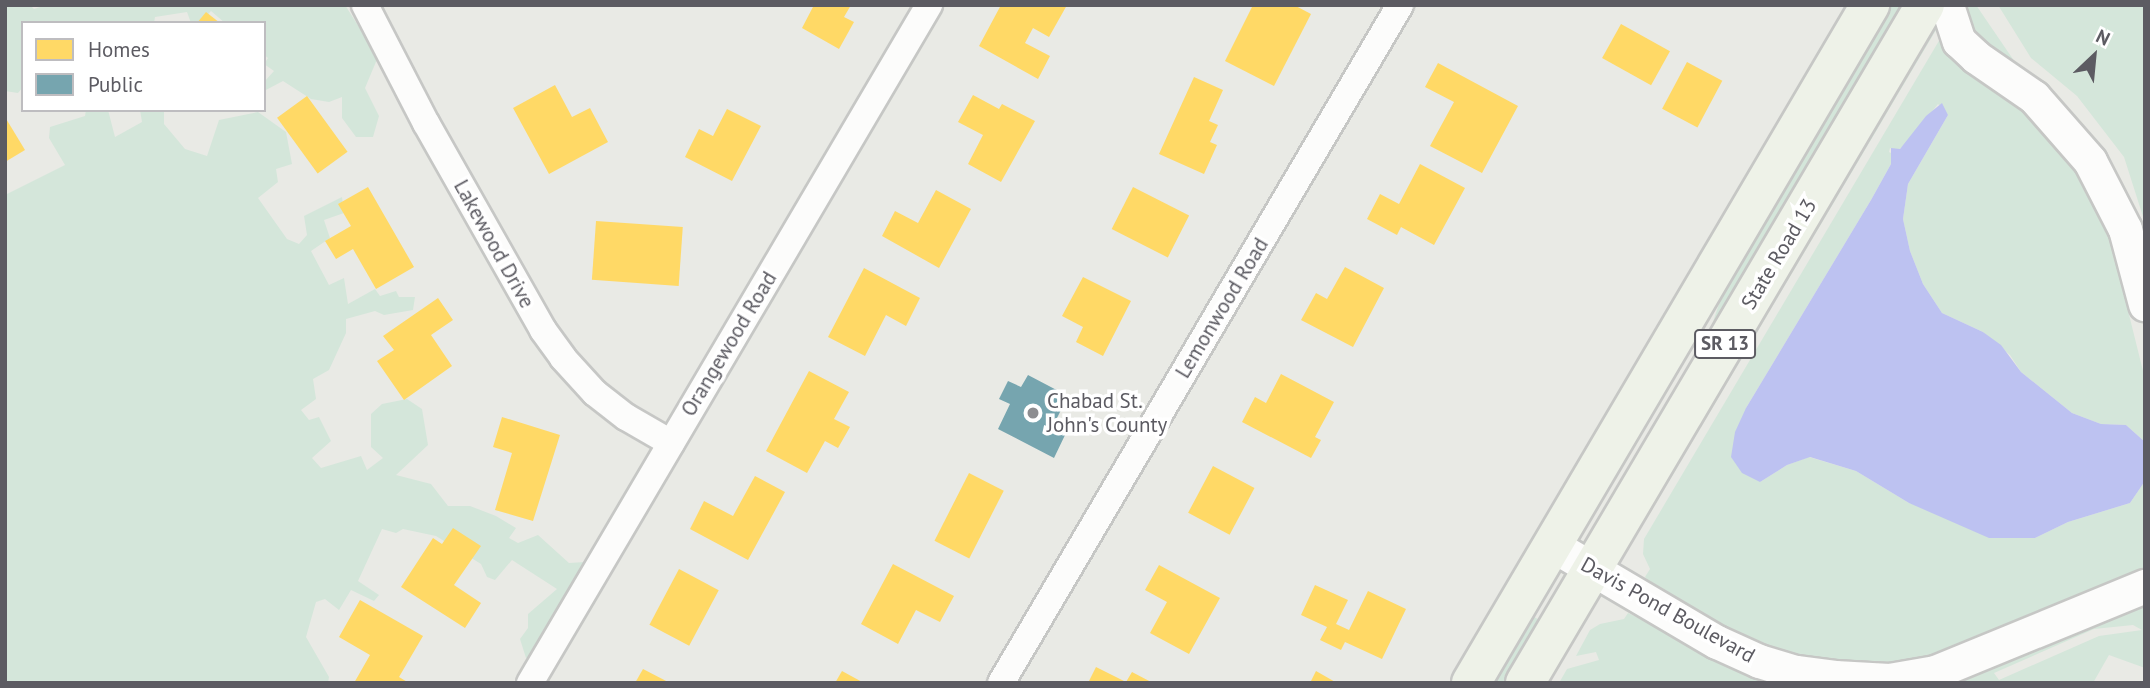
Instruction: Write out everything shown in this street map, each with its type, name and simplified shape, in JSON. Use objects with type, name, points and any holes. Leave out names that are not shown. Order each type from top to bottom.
[{"type":"main road","name":"SR 13","points":[[1471,683],[1870,5]]},
{"type":"main road","name":"State Road 13","points":[[1525,683],[1925,5]]},
{"type":"street","name":"Lakewood Drive","points":[[365,5],[433,135],[543,330],[563,358],[595,393],[626,416],[671,443]]},
{"type":"street","name":"Orangewood Road","points":[[530,683],[929,5]]},
{"type":"street","name":"Lemonwood Road","points":[[1001,683],[1400,5]]},
{"type":"street","points":[[1947,5],[1959,41],[1976,57],[2034,97],[2090,161],[2125,229],[2145,304]]},
{"type":"street","name":"Davis Pond Boulevard","points":[[1552,545],[1717,642],[1759,661],[1796,672],[1889,680],[1935,672],[1978,657],[2145,586]]},
{"type":"green space","points":[[5,5],[30,5],[34,9],[46,5],[345,5],[378,57],[365,88],[379,116],[373,137],[356,137],[342,118],[342,97],[329,102],[311,99],[283,81],[266,90],[266,80],[274,71],[266,65],[266,21],[223,21],[211,11],[202,21],[190,21],[187,12],[155,17],[154,21],[21,21],[21,89],[18,93],[5,91]]},
{"type":"green space","points":[[1887,5],[1907,5],[1708,337],[1729,274]]},
{"type":"green space","points":[[1958,5],[1976,5],[2019,68],[2078,121],[2107,163],[1978,43],[1978,35],[1970,34]]},
{"type":"green space","points":[[1998,5],[2145,5],[2145,223],[2124,157],[2077,96],[2031,58]]},
{"type":"green space","points":[[1935,23],[1939,25],[1646,520],[1643,519]]},
{"type":"green space","points":[[1943,34],[1958,64],[1965,62],[2061,140],[2107,226],[2145,379],[2145,442],[2126,425],[2101,424],[2072,413],[2021,372],[2010,355],[1983,332],[1942,313],[1923,284],[1910,251],[1903,219],[1908,184],[1948,115],[1938,104],[1906,144],[1897,151],[1890,148],[1889,152],[1893,154],[1891,164],[1746,408],[1760,482],[1787,465],[1809,457],[1856,471],[1909,503],[2035,538],[2068,522],[2130,503],[2145,481],[2145,571],[2066,599],[2014,625],[1929,657],[1859,666],[1781,655],[1692,612],[1680,600],[1654,588],[1645,577],[1650,569],[1643,554],[1644,539]]},
{"type":"green space","points":[[86,112],[109,112],[115,137],[142,122],[140,112],[164,112],[164,124],[185,149],[207,156],[219,120],[258,112],[286,132],[292,164],[276,169],[278,182],[258,198],[287,239],[299,244],[307,235],[304,216],[342,197],[344,213],[324,220],[330,238],[311,251],[329,285],[344,278],[348,304],[375,289],[380,296],[396,291],[399,297],[415,297],[413,310],[384,315],[375,311],[346,319],[346,333],[329,370],[313,379],[316,399],[301,410],[309,420],[319,417],[331,441],[312,458],[321,468],[361,456],[367,470],[383,458],[371,447],[371,414],[382,404],[407,399],[422,409],[428,445],[396,475],[431,484],[448,506],[470,506],[496,516],[516,528],[509,538],[518,543],[538,535],[569,563],[585,562],[531,656],[526,658],[520,639],[528,628],[528,614],[557,589],[512,560],[495,580],[487,577],[481,564],[436,536],[403,529],[396,533],[382,529],[358,581],[379,595],[374,601],[351,590],[339,610],[325,599],[316,602],[306,637],[329,677],[328,683],[5,683],[5,195],[65,165],[49,138],[50,127],[85,116]]},
{"type":"green space","points":[[2145,603],[2145,668],[2109,655],[2093,683],[1945,683],[2024,655],[2107,615]],"holes":[[[2133,625],[2142,630],[2099,636],[1999,680],[1994,673],[2094,629]]]},
{"type":"green space","points":[[1528,613],[1544,623],[1508,683],[1487,683]]},
{"type":"green space","points":[[1628,613],[1691,643],[1743,674],[1768,683],[1559,683],[1567,669],[1599,660],[1596,652],[1576,656],[1590,630],[1600,624],[1624,619]]},
{"type":"water","points":[[1942,103],[1948,115],[1908,184],[1903,219],[1910,251],[1923,284],[1942,313],[1983,332],[2001,345],[2021,372],[2072,413],[2101,424],[2126,425],[2145,442],[2145,481],[2130,503],[2068,522],[2035,538],[1989,538],[1909,503],[1856,471],[1810,457],[1787,465],[1760,482],[1742,473],[1731,457],[1735,432],[1746,408],[1871,200],[1891,164],[1891,148],[1900,149],[1926,116]]},
{"type":"building: Homes","points":[[814,5],[851,5],[844,17],[854,22],[839,49],[802,28]]},
{"type":"building: Homes","points":[[1001,5],[1067,5],[1049,37],[1033,28],[1025,43],[1050,56],[1038,79],[979,46]]},
{"type":"building: Homes","points":[[1253,5],[1294,5],[1311,14],[1274,86],[1225,61]]},
{"type":"building: Homes","points":[[206,12],[217,21],[199,21]]},
{"type":"building: Homes","points":[[1621,24],[1670,51],[1651,85],[1602,58]]},
{"type":"building: Homes","points":[[1687,62],[1722,81],[1697,128],[1662,109]]},
{"type":"building: Homes","points":[[1438,63],[1518,106],[1482,173],[1430,146],[1454,102],[1425,87]]},
{"type":"building: Homes","points":[[1194,77],[1223,90],[1209,121],[1218,125],[1210,142],[1217,145],[1204,174],[1159,154]]},
{"type":"building: Homes","points":[[555,85],[572,117],[590,108],[608,142],[549,174],[513,108]]},
{"type":"building: Homes","points":[[973,95],[999,109],[1002,104],[1035,121],[1001,182],[968,164],[983,135],[958,122]]},
{"type":"building: Homes","points":[[307,96],[348,152],[318,174],[277,118]]},
{"type":"building: Homes","points":[[727,109],[761,126],[732,181],[685,157],[699,129],[713,136]]},
{"type":"building: Homes","points":[[5,117],[25,150],[5,162]]},
{"type":"building: Homes","points":[[1420,164],[1465,188],[1434,245],[1401,227],[1397,235],[1367,219],[1380,194],[1399,204]]},
{"type":"building: Homes","points":[[368,187],[414,267],[376,289],[353,249],[336,259],[325,241],[351,226],[338,204]]},
{"type":"building: Homes","points":[[1133,187],[1189,216],[1168,257],[1112,229]]},
{"type":"building: Homes","points":[[936,190],[971,209],[939,268],[882,236],[895,211],[918,223]]},
{"type":"building: Homes","points":[[596,221],[683,227],[679,286],[592,280]]},
{"type":"building: Homes","points":[[1345,267],[1384,288],[1353,347],[1301,320],[1316,293],[1327,299]]},
{"type":"building: Homes","points":[[864,268],[920,298],[906,326],[886,315],[865,356],[828,337]]},
{"type":"building: Homes","points":[[1083,277],[1131,301],[1103,356],[1076,342],[1083,327],[1062,316]]},
{"type":"building: Homes","points":[[438,298],[453,320],[431,335],[452,366],[404,400],[377,361],[394,350],[383,336]]},
{"type":"building: Homes","points":[[809,371],[849,392],[834,419],[850,427],[838,448],[825,441],[807,473],[766,451]]},
{"type":"building: Homes","points":[[1281,374],[1334,402],[1315,437],[1321,440],[1311,458],[1242,422],[1255,397],[1266,403]]},
{"type":"building: Homes","points":[[502,417],[560,435],[533,521],[495,510],[512,453],[493,447]]},
{"type":"building: Homes","points":[[1213,466],[1254,488],[1230,535],[1188,513]]},
{"type":"building: Homes","points":[[969,473],[1004,491],[969,558],[934,541]]},
{"type":"building: Homes","points":[[755,476],[785,492],[748,560],[690,529],[704,501],[733,516]]},
{"type":"building: Homes","points":[[453,528],[481,546],[454,585],[481,603],[465,628],[401,587],[433,538],[442,544]]},
{"type":"building: Homes","points":[[893,564],[954,596],[940,622],[916,610],[898,644],[861,624]]},
{"type":"building: Homes","points":[[1159,565],[1220,598],[1189,654],[1150,633],[1167,602],[1145,590]]},
{"type":"building: Homes","points":[[679,569],[719,590],[689,646],[649,625]]},
{"type":"building: Homes","points":[[1315,585],[1348,600],[1336,624],[1349,630],[1368,591],[1406,609],[1382,659],[1345,642],[1341,650],[1320,640],[1327,627],[1301,615]]},
{"type":"building: Homes","points":[[360,600],[423,636],[399,677],[409,683],[354,683],[370,655],[339,637]]},
{"type":"building: Homes","points":[[1096,667],[1126,682],[1132,672],[1153,683],[1088,683]]},
{"type":"building: Homes","points":[[643,669],[670,683],[635,683]]},
{"type":"building: Homes","points":[[842,671],[864,683],[835,683]]},
{"type":"building: Homes","points":[[1316,671],[1337,683],[1310,683]]},
{"type":"building: Public","points":[[1028,375],[1068,396],[1053,426],[1066,433],[1054,458],[998,429],[1010,404],[999,399],[1008,381],[1021,387]]},
{"type":"place","name":"Chabad St. John's County","points":[[1033,413]]}]
